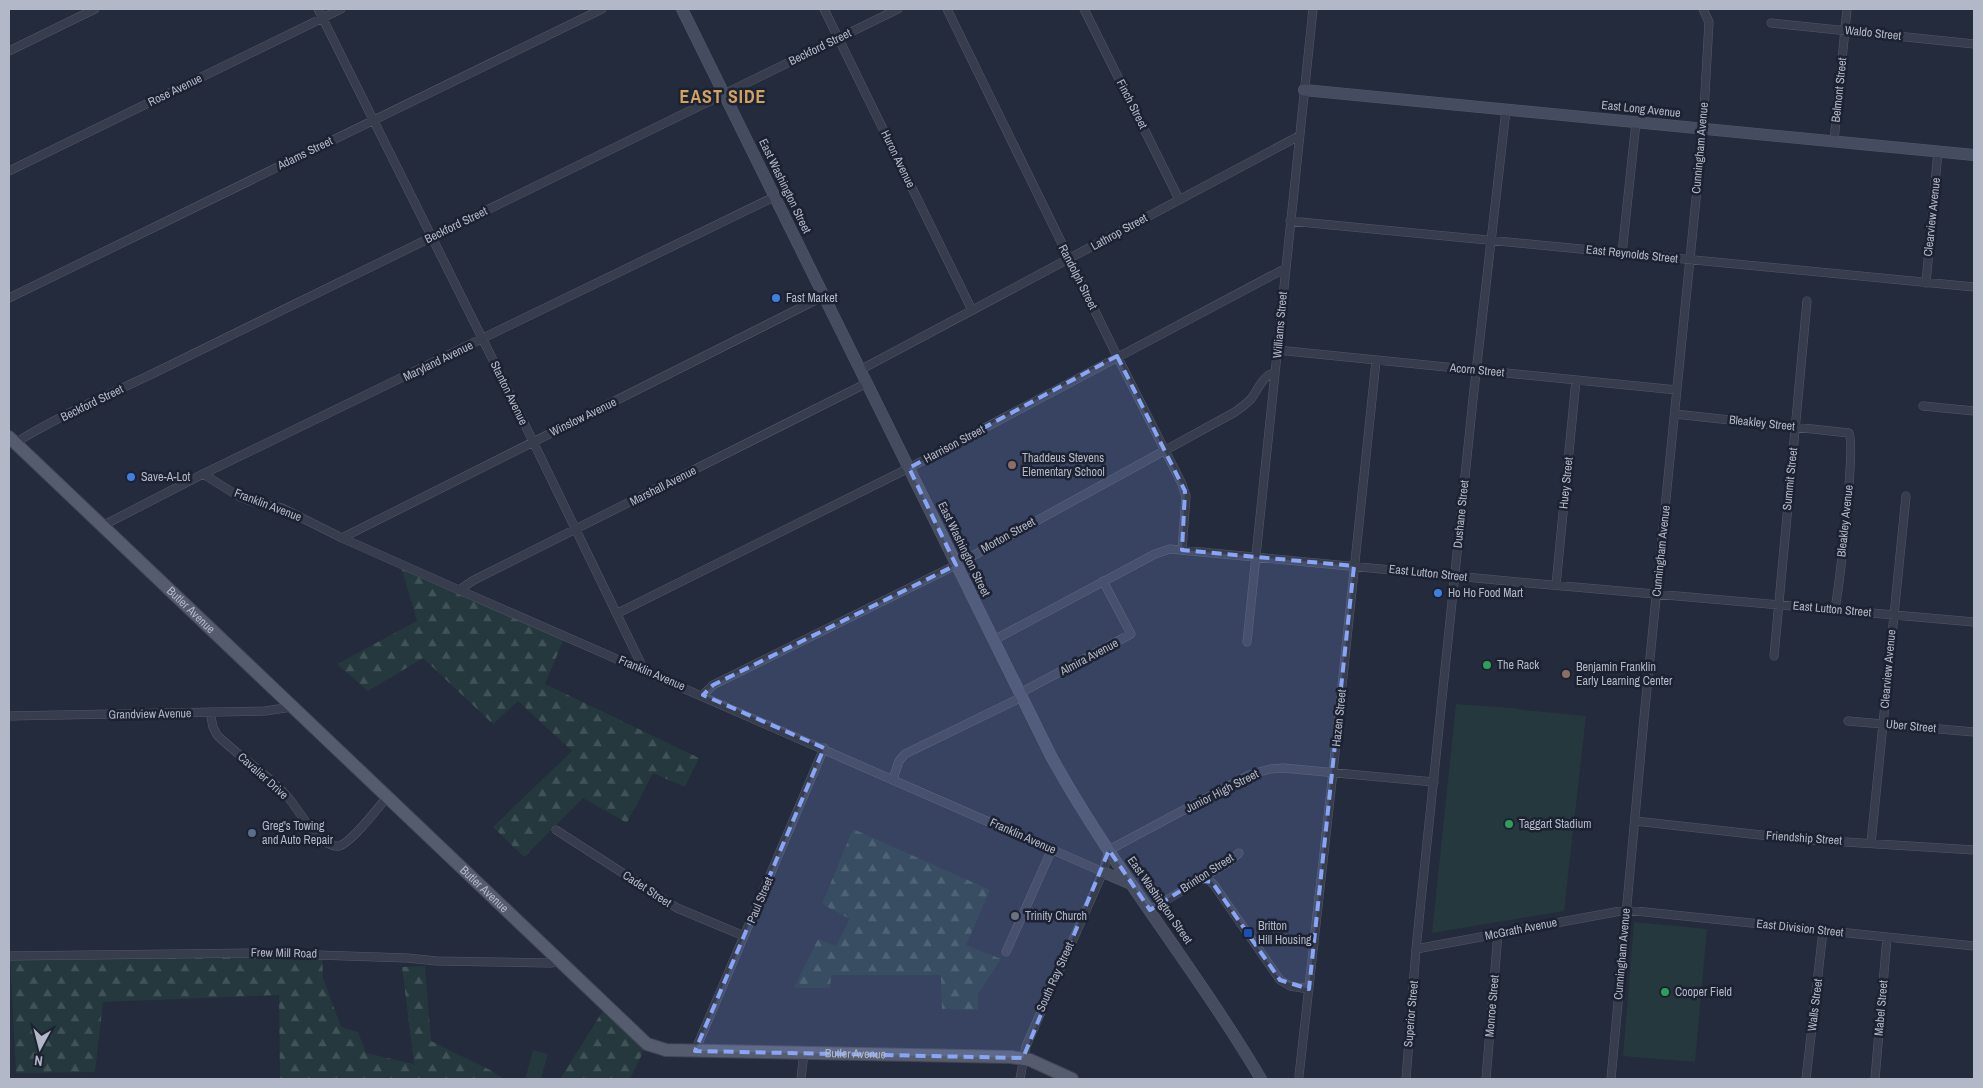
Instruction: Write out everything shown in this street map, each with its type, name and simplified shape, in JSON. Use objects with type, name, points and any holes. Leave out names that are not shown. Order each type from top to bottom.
[{"type":"main road","name":"East Washington Street","points":[[682,9],[1064,780],[1233,1033],[1261,1079]]},
{"type":"main road","name":"East Long Avenue","points":[[1304,90],[1974,155]]},
{"type":"main road","name":"Butler Avenue","points":[[12,440],[647,1044],[666,1050],[1023,1058],[1072,1079]]},
{"type":"main road","points":[[1103,872],[1132,884]]},
{"type":"street","points":[[9,51],[95,9]]},
{"type":"street","name":"Stanton Avenue","points":[[318,9],[618,613],[644,670]]},
{"type":"street","name":"Rose Avenue","points":[[9,172],[341,9]]},
{"type":"street","name":"Adams Street","points":[[9,298],[602,9]]},
{"type":"street","name":"Huron Avenue","points":[[824,9],[972,310]]},
{"type":"street","name":"Beckford Street","points":[[12,440],[152,374],[898,9]]},
{"type":"street","name":"Randolph Street","points":[[947,9],[1069,259],[1185,490],[1182,550]]},
{"type":"street","name":"Finch Street","points":[[1084,9],[1179,199]]},
{"type":"street","name":"Williams Street","points":[[1247,642],[1313,9]]},
{"type":"street","name":"Cunningham Avenue","points":[[1611,1079],[1703,129],[1709,22],[1703,9]]},
{"type":"street","name":"Belmont Street","points":[[1834,141],[1847,9]]},
{"type":"street","name":"Waldo Street","points":[[1771,23],[1974,44]]},
{"type":"street","name":"Dushane Street","points":[[1416,949],[1454,575],[1506,110]]},
{"type":"street","points":[[1622,253],[1636,122]]},
{"type":"street","name":"Lathrop Street","points":[[860,370],[1299,136]]},
{"type":"street","name":"Clearview Avenue","points":[[1926,283],[1938,152]]},
{"type":"street","name":"Maryland Avenue","points":[[102,526],[203,474],[774,197]]},
{"type":"street","name":"East Reynolds Street","points":[[1290,221],[1974,288]]},
{"type":"street","name":"Harrison Street","points":[[618,613],[909,468],[1286,268]]},
{"type":"street","name":"Winslow Avenue","points":[[342,538],[824,296]]},
{"type":"street","name":"Summit Street","points":[[1774,656],[1807,301]]},
{"type":"street","name":"Acorn Street","points":[[1277,350],[1677,390]]},
{"type":"street","name":"Hazen Street","points":[[1299,1076],[1376,361]]},
{"type":"street","name":"Morton Street","points":[[703,695],[714,685],[956,564],[1235,412],[1252,397],[1269,374],[1275,373]]},
{"type":"street","name":"Huey Street","points":[[1556,585],[1576,380]]},
{"type":"street","name":"Marshall Avenue","points":[[459,590],[474,580],[867,383]]},
{"type":"street","points":[[1922,406],[1974,411]]},
{"type":"street","name":"Bleakley Street","points":[[1675,414],[1849,433]]},
{"type":"street","name":"Bleakley Avenue","points":[[1834,609],[1842,551],[1851,455],[1851,436],[1849,433]]},
{"type":"street","name":"Franklin Avenue","points":[[203,474],[240,497],[282,508],[342,538],[459,590],[893,778],[1103,872]]},
{"type":"street","name":"Clearview Avenue","points":[[1871,843],[1906,496]]},
{"type":"street","name":"East Lutton Street","points":[[994,640],[1161,551],[1182,550],[1974,622]]},
{"type":"street","name":"Almira Avenue","points":[[893,778],[899,761],[905,754],[1021,695],[1131,634],[1103,581]]},
{"type":"street","name":"Grandview Avenue","points":[[9,716],[265,711],[292,707]]},
{"type":"street","name":"Cavalier Drive","points":[[210,712],[217,735],[280,789],[317,835],[330,845],[337,846],[350,840],[387,797]]},
{"type":"street","name":"Uber Street","points":[[1848,721],[1974,732]]},
{"type":"street","name":"Paul Street","points":[[695,1051],[824,748]]},
{"type":"street","name":"Junior High Street","points":[[1109,850],[1249,775],[1262,770],[1283,768],[1434,782]]},
{"type":"street","name":"Friendship Street","points":[[1635,821],[1797,838],[1974,850]]},
{"type":"street","name":"Cadet Street","points":[[556,830],[687,914],[744,936]]},
{"type":"street","points":[[1006,952],[1052,849]]},
{"type":"street","name":"South Ray Street","points":[[1020,1079],[1026,1046],[1103,872],[1109,850]]},
{"type":"street","name":"Brinton Street","points":[[1150,910],[1226,864],[1239,852]]},
{"type":"street","points":[[1201,879],[1212,882],[1280,980],[1290,986],[1309,989]]},
{"type":"street","name":"McGrath Avenue","points":[[1416,949],[1626,910]]},
{"type":"street","name":"East Division Street","points":[[1626,910],[1974,946]]},
{"type":"street","name":"Walls Street","points":[[1806,1079],[1824,931]]},
{"type":"street","name":"Monroe Street","points":[[1486,1079],[1498,933]]},
{"type":"street","name":"Mabel Street","points":[[1874,1079],[1887,938]]},
{"type":"street","name":"Superior Street","points":[[1406,1079],[1416,949]]},
{"type":"street","name":"Frew Mill Road","points":[[9,956],[257,953],[407,958],[437,961],[559,962]]},
{"type":"street","points":[[802,1079],[804,1052]]},
{"type":"highlighted area","points":[[1117,356],[1185,491],[1182,550],[1354,566],[1309,989],[1280,980],[1212,882],[1198,880],[1150,910],[1109,850],[1023,1058],[695,1051],[824,748],[703,695],[713,685],[956,565],[909,468]]},
{"type":"green space","points":[[400,563],[565,636],[545,684],[699,758],[685,787],[653,773],[627,823],[583,798],[524,857],[493,827],[572,751],[518,701],[493,724],[423,658],[368,691],[337,664],[417,621]]},
{"type":"green space","name":"Taggart Stadium","points":[[1456,704],[1586,716],[1564,911],[1432,933]]},
{"type":"green space","points":[[853,829],[990,890],[966,945],[1001,959],[978,994],[978,1010],[942,1009],[941,975],[831,975],[830,988],[794,988],[818,939],[836,946],[850,919],[822,904]]},
{"type":"green space","name":"Cooper Field","points":[[1634,922],[1707,929],[1695,1062],[1623,1056]]},
{"type":"green space","points":[[322,954],[323,978],[341,1027],[358,1032],[366,1053],[414,1064],[402,967],[425,966],[431,1041],[492,1071],[503,1079],[280,1079],[279,995],[103,1002],[95,1072],[16,1073],[10,956]]},
{"type":"green space","points":[[606,1006],[647,1044],[630,1079],[560,1079]]},
{"type":"green space","points":[[533,1050],[548,1054],[541,1079],[525,1079]]},
{"type":"place","name":"Fast Market","points":[[776,298]]},
{"type":"place","name":"Thaddeus Stevens Elementary School","points":[[1012,465]]},
{"type":"place","name":"Save-A-Lot","points":[[131,477]]},
{"type":"place","name":"Ho Ho Food Mart","points":[[1438,593]]},
{"type":"place","name":"The Rack","points":[[1487,665]]},
{"type":"place","name":"Benjamin Franklin Early Learning Center","points":[[1566,674]]},
{"type":"place","name":"Taggart Stadium","points":[[1509,824]]},
{"type":"place","name":"Greg's Towing and Auto Repair","points":[[252,833]]},
{"type":"place","name":"Trinity Church","points":[[1015,916]]},
{"type":"place","name":"Britton Hill Housing","points":[[1248,933]]},
{"type":"place","name":"Cooper Field","points":[[1665,992]]},
{"type":"district","name":"EAST SIDE","points":[[723,97]]}]
